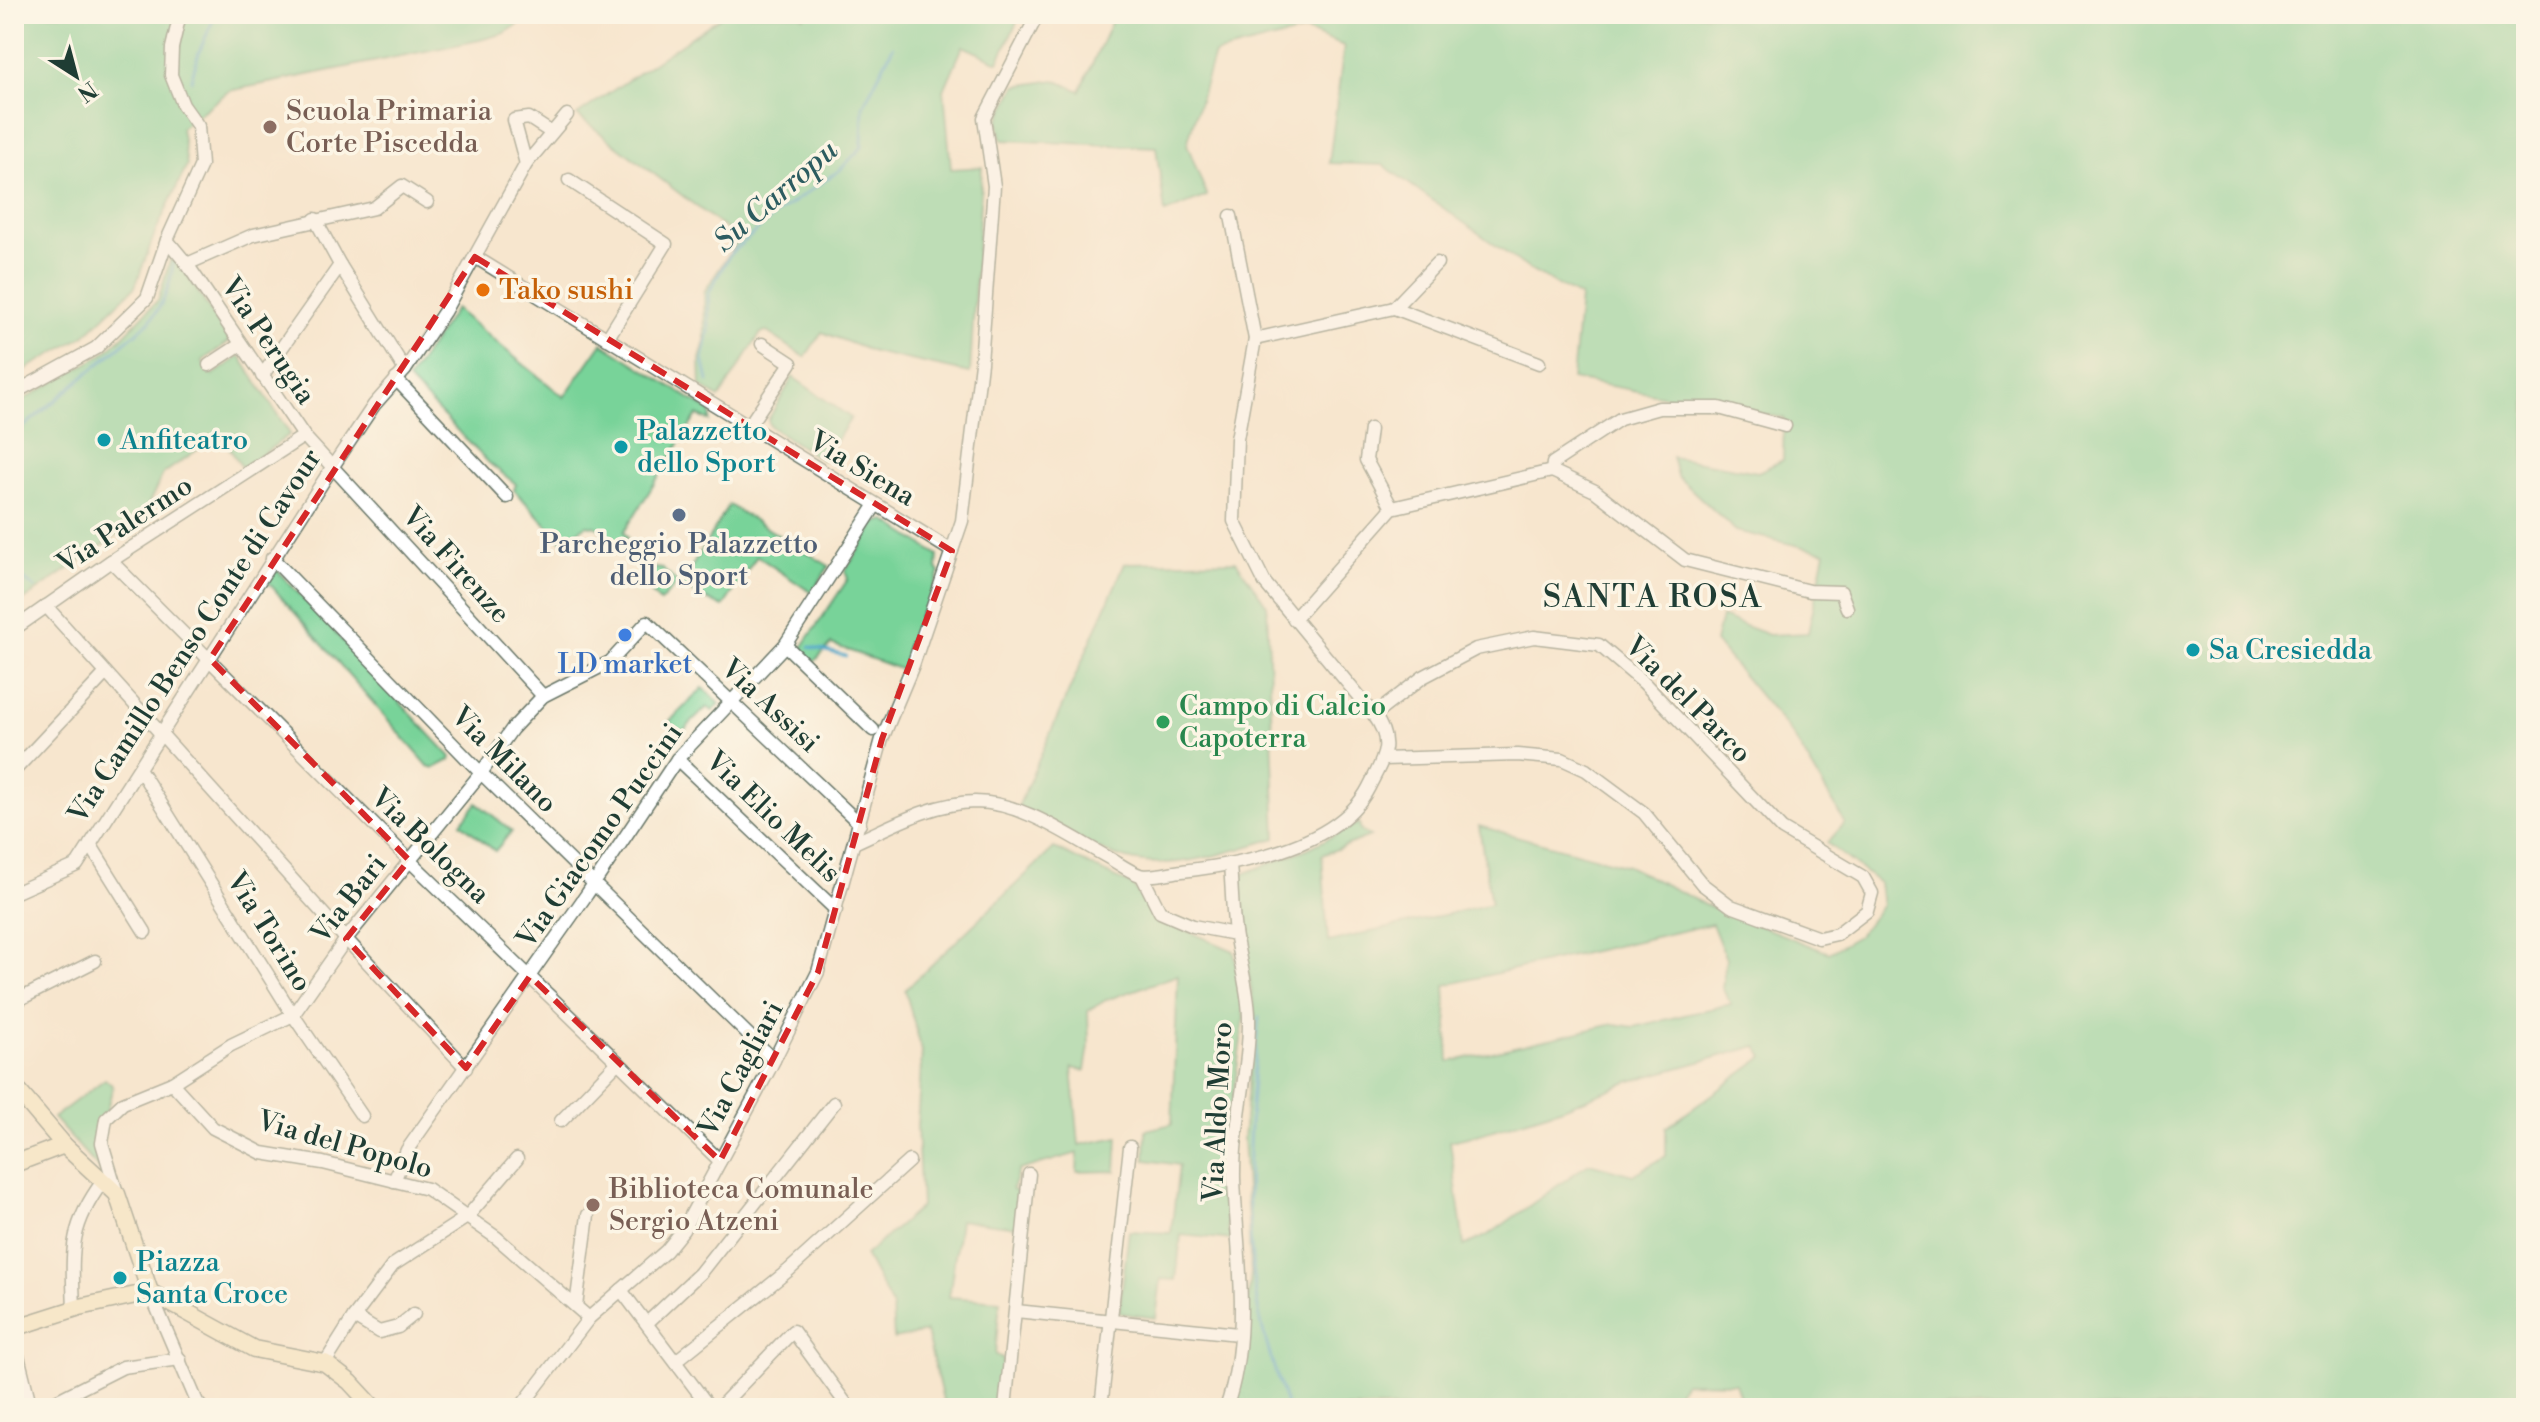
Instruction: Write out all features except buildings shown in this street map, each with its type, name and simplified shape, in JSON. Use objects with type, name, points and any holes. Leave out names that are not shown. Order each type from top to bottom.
[{"type":"street","points":[[14,393],[96,348],[147,298],[167,240],[201,165],[198,126],[183,105],[171,75],[172,48],[180,14]]},
{"type":"street","name":"Via Cagliari","points":[[520,1408],[589,1318],[666,1251],[683,1230],[818,972],[856,842],[878,735],[913,665],[962,521],[979,379],[994,186],[984,118],[1038,14]]},
{"type":"street","name":"Via Camillo Benso Conte di Cavour","points":[[14,893],[77,865],[333,466],[374,405],[401,374],[444,312],[526,164],[567,115]]},
{"type":"street","points":[[526,164],[514,120],[529,118],[552,133]]},
{"type":"street","points":[[569,180],[666,244],[607,339]]},
{"type":"street","points":[[187,264],[253,235],[374,208],[402,186],[427,202]]},
{"type":"street","points":[[856,842],[945,804],[979,802],[1013,808],[1142,876],[1230,865],[1295,845],[1342,821],[1356,810],[1383,759],[1385,732],[1265,583],[1234,521],[1237,439],[1255,339],[1231,216]]},
{"type":"street","points":[[315,219],[401,374],[507,497]]},
{"type":"street","name":"Via Perugia","points":[[167,240],[187,264],[304,436],[333,466]]},
{"type":"street","name":"Via Siena","points":[[475,257],[952,551]]},
{"type":"street","points":[[1394,308],[1437,263]]},
{"type":"street","points":[[262,376],[340,265]]},
{"type":"street","points":[[1255,339],[1394,308],[1539,363]]},
{"type":"street","points":[[209,365],[241,344]]},
{"type":"street","points":[[748,427],[791,363],[762,344]]},
{"type":"street","points":[[1552,471],[1553,463],[1620,419],[1659,408],[1719,408],[1785,426]]},
{"type":"street","points":[[1370,429],[1366,460],[1392,508]]},
{"type":"street","name":"Via Palermo","points":[[14,629],[111,561],[304,436]]},
{"type":"street","name":"Via Firenze","points":[[333,466],[543,696]]},
{"type":"street","points":[[1294,619],[1392,508],[1552,471],[1595,491],[1685,560],[1809,591],[1841,592],[1847,608]]},
{"type":"street","name":"Via Giacomo Puccini","points":[[394,1181],[407,1150],[677,759],[785,645],[875,506]]},
{"type":"street","name":"Via Milano","points":[[272,558],[481,773],[774,1060]]},
{"type":"street","name":"Via Bologna","points":[[111,561],[409,860],[720,1161]]},
{"type":"street","points":[[46,606],[466,1068]]},
{"type":"street","name":"Via Bari","points":[[172,1083],[231,1045],[293,1015],[346,939],[481,773],[512,729],[543,696],[610,662],[647,622]]},
{"type":"street","name":"Via Assisi","points":[[647,622],[860,824]]},
{"type":"street","name":"Via del Parco","points":[[1374,715],[1423,677],[1476,649],[1534,637],[1599,645],[1644,683],[1782,829],[1863,877],[1872,893],[1867,911],[1837,934],[1819,938],[1731,906],[1702,884],[1644,813],[1586,770],[1562,759],[1517,755],[1383,759]]},
{"type":"street","points":[[785,645],[878,735]]},
{"type":"street","points":[[14,771],[106,673]]},
{"type":"street","name":"Via Elio Melis","points":[[677,759],[836,910]]},
{"type":"street","name":"Via Torino","points":[[140,770],[293,1015],[362,1116]]},
{"type":"street","points":[[90,844],[145,932]]},
{"type":"street","name":"Via Aldo Moro","points":[[1226,1408],[1234,1386],[1238,1334],[1240,1260],[1235,1141],[1249,1015],[1235,934],[1230,865]]},
{"type":"street","points":[[1142,876],[1160,912],[1193,926],[1235,934]]},
{"type":"street","points":[[14,1002],[95,961]]},
{"type":"street","points":[[561,1121],[618,1062]]},
{"type":"street","points":[[172,1083],[123,1103],[106,1119],[102,1143],[150,1292],[198,1406]]},
{"type":"street","name":"Via del Popolo","points":[[172,1083],[213,1128],[262,1153],[323,1163],[427,1189],[497,1238],[589,1318]]},
{"type":"street","points":[[14,1086],[64,1145],[117,1194]]},
{"type":"street","points":[[647,1323],[700,1273],[834,1103]]},
{"type":"street","points":[[14,1164],[64,1145]]},
{"type":"street","points":[[1101,1408],[1130,1147]]},
{"type":"street","points":[[325,1363],[393,1265],[467,1217],[517,1159]]},
{"type":"street","points":[[676,1361],[789,1270],[909,1161]]},
{"type":"street","points":[[402,1163],[420,1187]]},
{"type":"street","points":[[1005,1408],[1029,1174]]},
{"type":"street","points":[[74,1309],[72,1268],[75,1233],[84,1208],[103,1181]]},
{"type":"street","points":[[576,1306],[588,1215]]},
{"type":"street","points":[[621,1290],[710,1408]]},
{"type":"street","points":[[14,1328],[74,1309],[150,1292],[254,1349],[325,1363],[350,1382],[374,1408]]},
{"type":"street","points":[[1016,1311],[1238,1334]]},
{"type":"street","points":[[354,1317],[379,1332],[398,1327],[414,1314]]},
{"type":"street","points":[[719,1408],[793,1331],[849,1408]]},
{"type":"street","points":[[14,1340],[31,1408]]},
{"type":"street","points":[[42,1408],[123,1367],[180,1359]]},
{"type":"highlighted area","points":[[475,257],[952,551],[882,739],[818,972],[720,1161],[530,976],[466,1068],[346,939],[409,860],[210,659]]},
{"type":"green space","points":[[14,14],[534,14],[505,33],[480,40],[229,91],[181,128],[187,165],[155,233],[135,287],[84,336],[14,376]]},
{"type":"green space","points":[[725,14],[798,14],[804,17],[806,14],[1021,14],[998,62],[963,46],[944,90],[951,169],[982,167],[970,373],[873,352],[822,332],[805,357],[767,332],[761,333],[719,398],[701,386],[700,359],[705,341],[704,292],[739,239],[577,115]]},
{"type":"green space","points":[[1115,14],[1346,14],[1348,22],[1364,14],[2526,14],[2526,1408],[1744,1408],[1735,1383],[1685,1382],[1666,1408],[1231,1408],[1238,1395],[1251,1273],[1243,1138],[1255,1014],[1236,896],[1236,885],[1243,874],[1309,848],[1359,823],[1361,831],[1370,836],[1322,855],[1328,942],[1491,904],[1479,826],[1628,866],[1704,904],[1829,953],[1858,936],[1882,905],[1879,883],[1827,843],[1845,823],[1792,734],[1715,642],[1721,617],[1769,635],[1808,633],[1825,552],[1736,531],[1677,476],[1672,457],[1758,472],[1783,460],[1784,418],[1572,379],[1580,297],[1533,272],[1383,165],[1329,163],[1344,46],[1306,31],[1214,54],[1187,144],[1207,196],[1165,213],[1156,147],[1002,140],[998,121],[1016,86],[1055,80],[1080,91]],"holes":[[[1712,924],[1726,959],[1722,988],[1731,1004],[1634,1027],[1614,1024],[1449,1062],[1445,985]],[[1757,1046],[1764,1057],[1666,1128],[1666,1156],[1633,1175],[1589,1163],[1490,1234],[1464,1246],[1450,1141],[1563,1108],[1631,1081]]]},
{"type":"green space","points":[[171,257],[178,261],[230,341],[202,361],[213,375],[240,356],[290,434],[243,469],[220,434],[163,474],[133,536],[126,538],[119,534],[14,607],[14,405],[102,355],[123,336],[158,300]]},
{"type":"green space","points":[[455,309],[564,397],[602,343],[711,412],[710,421],[697,415],[624,532],[628,538],[623,541],[625,550],[622,553],[614,553],[609,547],[610,538],[597,527],[587,525],[562,541],[514,490],[516,484],[489,463],[408,380]]},
{"type":"green space","points":[[793,377],[851,418],[823,461],[770,426],[768,420]]},
{"type":"green space","points":[[729,505],[829,566],[812,593],[757,556],[723,607],[680,586]]},
{"type":"green space","points":[[886,521],[938,555],[937,569],[940,572],[905,671],[831,644],[814,662],[801,649],[848,579],[845,571],[875,524]]},
{"type":"green space","name":"Campo di Calcio Capoterra","points":[[1236,561],[1267,605],[1276,838],[1189,861],[1136,861],[1092,846],[1018,807],[1125,563]]},
{"type":"green space","points":[[655,568],[662,569],[678,583],[660,602],[639,580]]},
{"type":"green space","points":[[276,569],[451,757],[450,760],[433,769],[429,767],[268,582]]},
{"type":"green space","points":[[703,688],[720,704],[713,711],[707,707],[680,734],[669,722]]},
{"type":"green space","points":[[477,803],[512,831],[495,851],[461,823]]},
{"type":"green space","points":[[1054,848],[1133,886],[1153,916],[1234,951],[1244,1018],[1232,1106],[1226,1111],[1227,1143],[1223,1145],[1228,1231],[1233,1240],[1181,1235],[1176,1280],[1161,1279],[1156,1318],[1119,1313],[1129,1231],[1171,1233],[1179,1165],[1145,1160],[1146,1130],[1172,1124],[1178,975],[1106,1000],[1088,1011],[1089,1046],[1085,1071],[1072,1068],[1079,1145],[1118,1137],[1116,1171],[1077,1172],[1078,1153],[1019,1170],[1012,1189],[1020,1193],[1017,1227],[960,1220],[949,1297],[1000,1301],[995,1355],[1003,1358],[997,1408],[945,1408],[926,1332],[894,1339],[892,1306],[865,1255],[921,1207],[917,1126],[922,1051],[905,990]]},
{"type":"green space","points":[[105,1079],[113,1086],[98,1144],[106,1167],[102,1172],[53,1118]]},
{"type":"waterway","points":[[191,80],[199,52],[216,14]]},
{"type":"waterway","name":"Su Carropu","points":[[708,381],[703,359],[709,331],[708,294],[730,254],[776,214],[840,170],[862,147],[863,106],[893,47]]},
{"type":"waterway","points":[[14,435],[149,322],[166,294],[173,263]]},
{"type":"waterway","points":[[14,571],[35,588]]},
{"type":"waterway","points":[[810,647],[846,656]]},
{"type":"waterway","points":[[1259,1017],[1249,1156],[1252,1260],[1261,1324],[1287,1408]]},
{"type":"place","name":"Scuola Primaria Corte Piscedda","points":[[270,127]]},
{"type":"place","name":"Tako sushi","points":[[483,290]]},
{"type":"place","name":"Anfiteatro","points":[[104,440]]},
{"type":"place","name":"Palazzetto dello Sport","points":[[621,447]]},
{"type":"place","name":"Parcheggio Palazzetto dello Sport","points":[[679,515]]},
{"type":"place","name":"LD market","points":[[625,635]]},
{"type":"place","name":"Sa Cresiedda","points":[[2193,650]]},
{"type":"place","name":"Campo di Calcio Capoterra","points":[[1163,722]]},
{"type":"place","name":"Biblioteca Comunale Sergio Atzeni","points":[[593,1205]]},
{"type":"place","name":"Piazza Santa Croce","points":[[120,1278]]},
{"type":"district","name":"SANTA ROSA","points":[[1653,597]]}]
